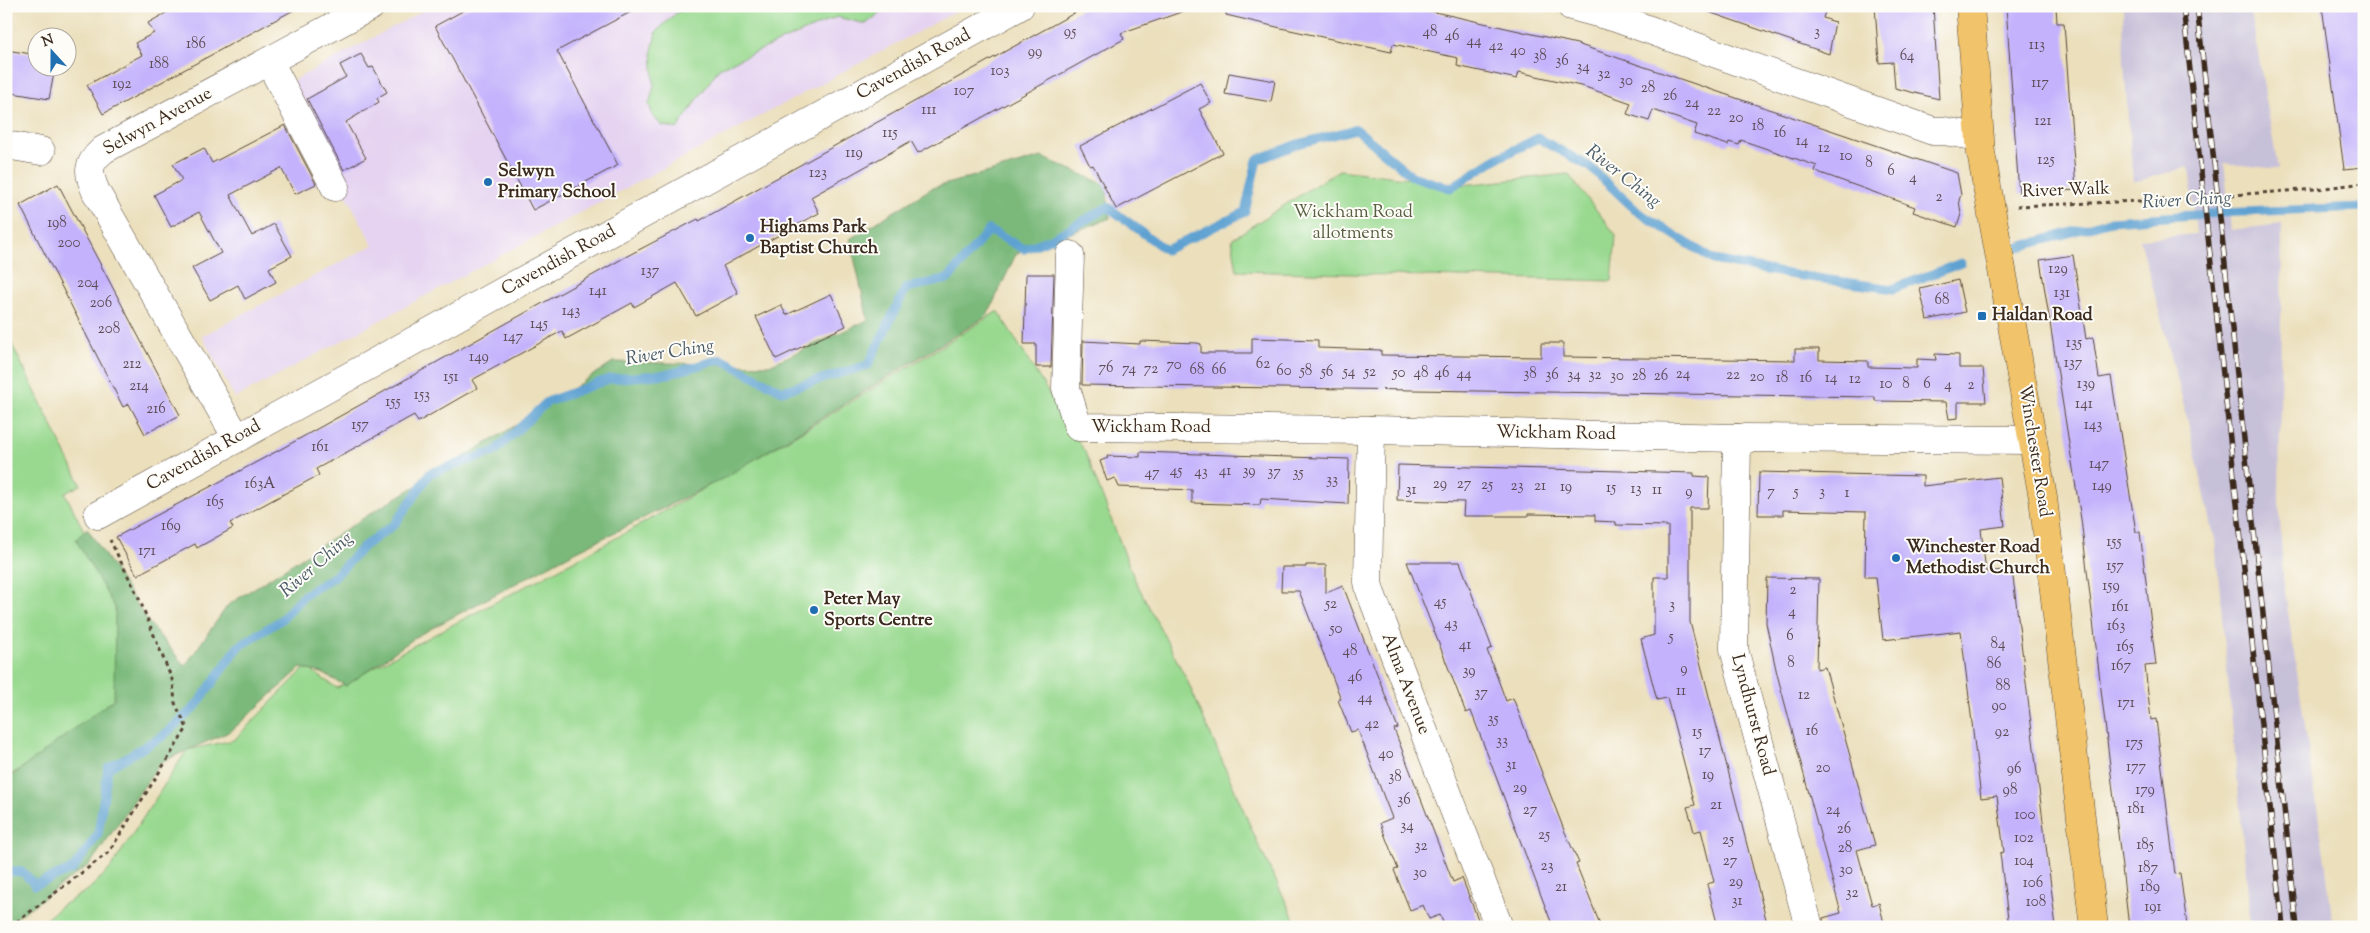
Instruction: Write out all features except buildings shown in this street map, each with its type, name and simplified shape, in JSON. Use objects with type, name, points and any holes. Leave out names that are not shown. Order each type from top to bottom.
[{"type":"main road","name":"Winchester Road","points":[[1970,6],[1979,137],[1992,220],[2043,498],[2094,927]]},
{"type":"street","name":"Selwyn Avenue","points":[[237,438],[96,192],[89,174],[93,159],[103,150],[370,6]]},
{"type":"street","name":"Cavendish Road","points":[[98,515],[1020,6]]},
{"type":"street","points":[[1570,6],[1616,18],[1933,132],[1944,131],[1979,137]]},
{"type":"street","points":[[269,61],[335,188]]},
{"type":"street","points":[[6,145],[41,151]]},
{"type":"street","name":"Wickham Road","points":[[1070,255],[1066,388],[1078,427],[1371,430],[1737,438],[2033,440]]},
{"type":"street","name":"Alma Avenue","points":[[1371,430],[1368,582],[1370,592],[1499,927]]},
{"type":"street","name":"Lyndhurst Road","points":[[1737,438],[1734,649],[1809,927]]},
{"type":"path","points":[[2231,195],[2316,189],[2364,183]]},
{"type":"path","name":"River Walk","points":[[2014,207],[2189,199]]},
{"type":"path","points":[[10,927],[108,852],[187,728],[175,703],[173,682],[138,596],[98,515]]},
{"type":"shaded area","name":"Selwyn Primary School","points":[[432,6],[966,6],[235,398],[202,336],[373,245],[287,84]]},
{"type":"shaded area","points":[[2123,6],[2250,6],[2278,169],[2224,163],[2231,230],[2282,224],[2279,501],[2283,578],[2333,927],[2251,927],[2215,540],[2185,409],[2140,239],[2196,234],[2189,167],[2133,182],[2124,65]]},
{"type":"green space","points":[[689,6],[888,7],[866,24],[837,17],[719,68],[677,129],[661,125],[653,116],[649,104],[654,86],[652,51],[656,32],[675,14]]},
{"type":"green space","points":[[1042,157],[1106,185],[1110,218],[1016,254],[987,316],[724,478],[569,555],[419,635],[346,686],[322,673],[301,668],[231,731],[161,762],[90,864],[6,925],[6,777],[13,775],[114,699],[115,608],[76,540],[87,528],[149,623],[185,666],[228,605],[373,512],[523,421],[613,362],[769,365],[868,320],[850,239],[932,188]]},
{"type":"green space","name":"Wickham Road allotments","points":[[1339,170],[1463,185],[1568,174],[1616,235],[1612,281],[1237,271],[1232,239]]},
{"type":"green space","name":"Peter May Sports Centre","points":[[998,311],[1085,452],[1134,578],[1187,680],[1259,846],[1298,927],[37,927],[61,906],[88,890],[110,869],[187,750],[234,740],[306,667],[337,688],[674,506],[814,424]]},
{"type":"green space","points":[[6,332],[81,485],[65,493],[118,599],[117,706],[6,778]]},
{"type":"waterway","name":"River Ching","points":[[6,875],[8,871],[23,872],[35,885],[73,869],[98,834],[108,768],[163,736],[196,706],[238,647],[281,620],[304,595],[335,576],[364,546],[395,524],[430,473],[494,452],[547,402],[609,379],[669,374],[721,359],[782,391],[868,365],[906,288],[948,279],[989,230],[1024,249],[1053,238],[1108,207],[1166,250],[1245,212],[1257,160],[1298,144],[1356,129],[1412,176],[1450,188],[1496,159],[1538,138],[1590,167],[1638,212],[1714,260],[1788,274],[1893,289],[1961,263]]},
{"type":"waterway","name":"River Ching","points":[[2016,248],[2111,221],[2220,213],[2364,207]]},
{"type":"railway","points":[[2183,6],[2283,927]]},
{"type":"railway","points":[[2197,6],[2297,927]]},
{"type":"place","name":"Selwyn Primary School","points":[[488,182]]},
{"type":"place","name":"Highams Park Baptist Church","points":[[750,238]]},
{"type":"place","name":"Haldan Road","points":[[1982,316]]},
{"type":"place","name":"Winchester Road Methodist Church","points":[[1896,558]]},
{"type":"place","name":"Peter May Sports Centre","points":[[814,610]]}]
